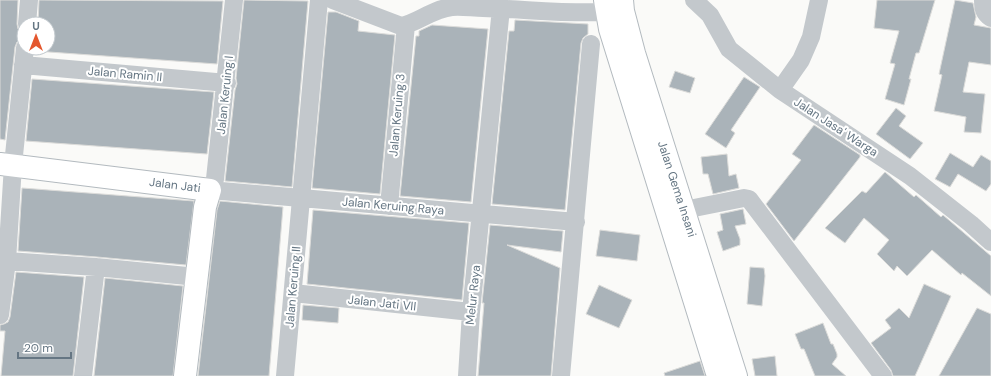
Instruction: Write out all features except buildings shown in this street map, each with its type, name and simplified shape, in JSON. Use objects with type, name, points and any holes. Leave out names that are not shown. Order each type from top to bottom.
[{"type":"street","points":[[28,16],[29,0]]},
{"type":"street","name":"Jalan Keruing I","points":[[210,190],[216,179],[234,0]]},
{"type":"street","name":"Jalan Keruing II","points":[[285,376],[319,0]]},
{"type":"street","points":[[333,0],[395,25],[406,25],[432,12],[452,7],[501,8],[581,14],[614,6]]},
{"type":"street","name":"Jalan Jasa' Warga","points":[[694,0],[710,15],[729,49],[780,90],[910,176],[971,224],[991,242]]},
{"type":"street","points":[[780,90],[801,60],[811,37],[819,0]]},
{"type":"street","points":[[983,0],[983,8],[986,15],[991,18]]},
{"type":"street","name":"Jalan Gema Insani","points":[[614,6],[634,53],[736,376]]},
{"type":"street","name":"Jalan Gema Insani","points":[[614,6],[612,37],[718,376]]},
{"type":"street","name":"Melur Raya","points":[[466,376],[501,8]]},
{"type":"street","name":"Jalan Keruing 3","points":[[389,206],[406,25]]},
{"type":"street","points":[[561,376],[591,44]]},
{"type":"street","points":[[0,314],[7,261],[6,164],[24,56]]},
{"type":"street","name":"Jalan Ramin II","points":[[24,56],[226,83]]},
{"type":"street","name":"Jalan Jati","points":[[6,164],[210,190],[205,207],[185,376]]},
{"type":"street","name":"Jalan Keruing Raya","points":[[210,190],[576,222]]},
{"type":"street","points":[[684,210],[744,198],[749,199],[883,376]]},
{"type":"street","points":[[7,261],[197,276]]},
{"type":"street","points":[[83,376],[96,267]]},
{"type":"street","name":"Jalan Jati VII","points":[[293,293],[471,312]]}]
